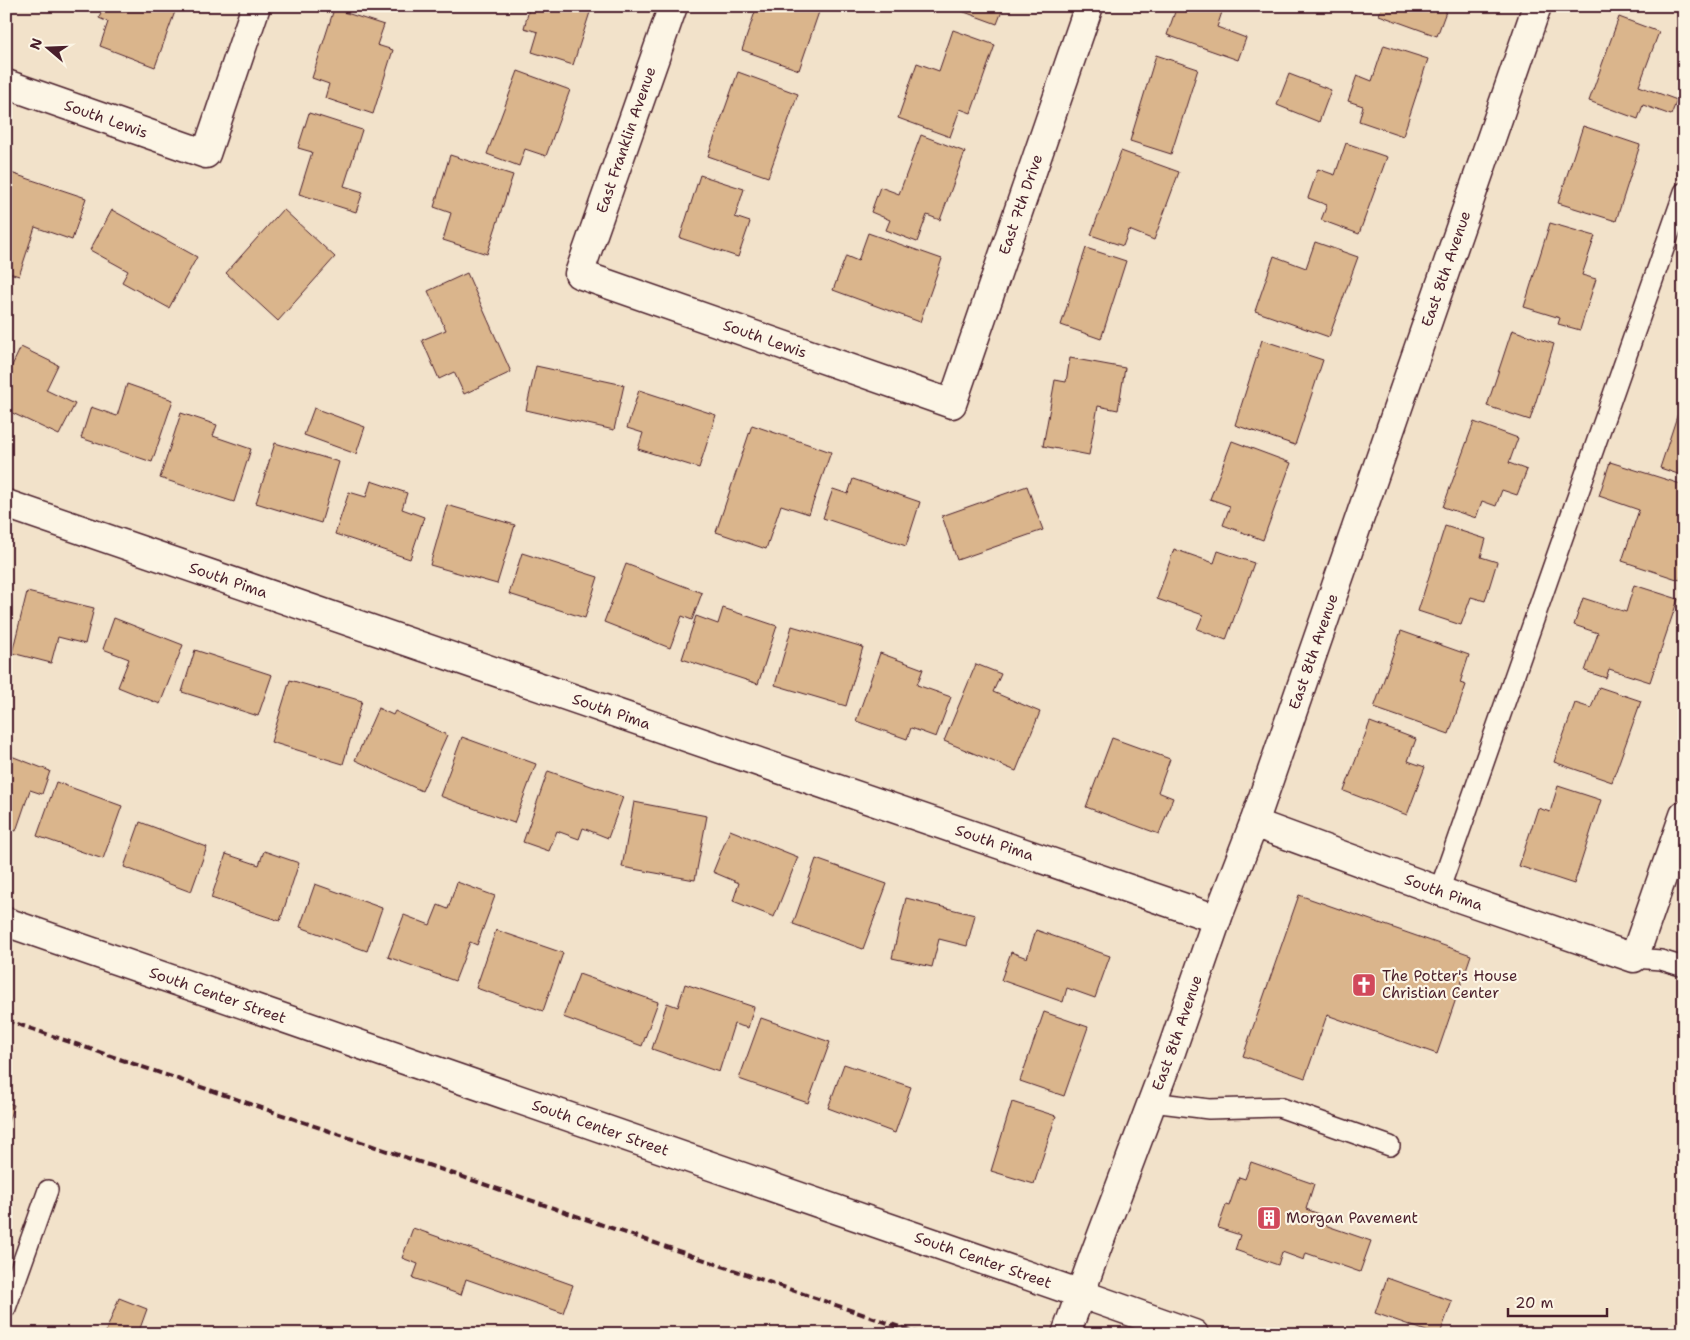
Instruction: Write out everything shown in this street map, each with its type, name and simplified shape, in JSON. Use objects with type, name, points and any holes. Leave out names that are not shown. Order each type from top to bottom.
[{"type":"street","name":"South Lewis","points":[[6,84],[206,154],[256,6]]},
{"type":"street","name":"East Franklin Avenue","points":[[579,274],[673,6]]},
{"type":"street","name":"East 7th Drive","points":[[952,404],[1090,6]]},
{"type":"street","name":"East 8th Avenue","points":[[1066,1334],[1217,919],[1254,823],[1538,6]]},
{"type":"street","name":"South Lewis","points":[[579,274],[952,404]]},
{"type":"street","name":"South Pima","points":[[6,504],[1217,919]]},
{"type":"street","points":[[1634,958],[1684,815]]},
{"type":"street","name":"South Pima","points":[[1254,823],[1439,891],[1634,958]]},
{"type":"street","name":"South Center Street","points":[[6,922],[1194,1334]]},
{"type":"lane","points":[[1439,891],[1684,192]]},
{"type":"lane","points":[[1634,958],[1660,960],[1684,968]]},
{"type":"lane","points":[[1152,1102],[1209,1109],[1279,1107],[1390,1146]]},
{"type":"lane","points":[[6,1308],[48,1190]]},
{"type":"building","points":[[104,6],[177,6],[155,67],[100,46],[108,22],[99,18]]},
{"type":"building","points":[[530,6],[592,6],[573,65],[532,52],[538,32],[524,28]]},
{"type":"building","points":[[757,6],[821,6],[799,70],[742,50]]},
{"type":"building","points":[[948,6],[1004,6],[997,24]]},
{"type":"building","points":[[1177,6],[1224,6],[1217,27],[1246,38],[1238,60],[1167,35]]},
{"type":"building","points":[[1382,6],[1448,6],[1437,36],[1379,15]]},
{"type":"building","points":[[334,9],[384,25],[377,45],[393,50],[373,114],[325,98],[329,84],[312,78]]},
{"type":"building","points":[[1619,17],[1659,32],[1639,86],[1677,100],[1671,115],[1643,105],[1638,119],[1589,101]]},
{"type":"building","points":[[953,30],[995,45],[971,113],[960,109],[950,137],[898,118],[917,63],[939,71]]},
{"type":"building","points":[[1384,45],[1428,59],[1403,136],[1359,121],[1363,106],[1348,101],[1357,75],[1372,81]]},
{"type":"building","points":[[1156,55],[1198,69],[1171,154],[1130,141]]},
{"type":"building","points":[[518,71],[570,90],[546,156],[525,149],[519,166],[487,154]]},
{"type":"building","points":[[738,72],[798,94],[768,177],[708,156]]},
{"type":"building","points":[[1289,74],[1331,90],[1319,122],[1277,105]]},
{"type":"building","points":[[309,113],[362,130],[344,186],[363,192],[356,212],[299,194],[312,152],[298,148]]},
{"type":"building","points":[[1583,126],[1640,145],[1616,221],[1558,203]]},
{"type":"building","points":[[921,135],[965,152],[940,220],[927,215],[917,242],[886,230],[890,220],[871,212],[880,187],[899,194]]},
{"type":"building","points":[[1346,143],[1387,157],[1359,234],[1321,220],[1327,205],[1308,198],[1318,169],[1335,175]]},
{"type":"building","points":[[1121,151],[1179,172],[1154,240],[1129,230],[1123,246],[1091,235]]},
{"type":"building","points":[[450,155],[513,175],[487,254],[443,240],[451,213],[434,207]]},
{"type":"building","points":[[8,172],[86,198],[72,240],[35,227],[19,276],[6,272],[6,227],[10,216],[6,215],[6,179]]},
{"type":"building","points":[[700,175],[744,189],[735,217],[750,222],[738,257],[680,238]]},
{"type":"building","points":[[283,209],[335,257],[278,321],[226,273]]},
{"type":"building","points":[[112,210],[197,257],[169,308],[122,282],[128,271],[90,250]]},
{"type":"building","points":[[1550,223],[1595,236],[1582,275],[1596,279],[1580,330],[1558,324],[1560,318],[1524,307]]},
{"type":"building","points":[[868,233],[942,259],[920,322],[833,290],[846,256],[858,261]]},
{"type":"building","points":[[1315,242],[1358,257],[1329,337],[1255,311],[1274,256],[1306,268]]},
{"type":"building","points":[[1086,248],[1126,261],[1101,339],[1061,325]]},
{"type":"building","points":[[467,273],[511,372],[464,394],[454,372],[439,379],[422,340],[446,330],[428,291]]},
{"type":"building","points":[[1512,330],[1554,344],[1530,420],[1487,406]]},
{"type":"building","points":[[1262,340],[1323,360],[1295,445],[1235,425]]},
{"type":"building","points":[[21,347],[58,365],[46,390],[75,404],[59,435],[6,410],[6,378]]},
{"type":"building","points":[[1070,358],[1125,368],[1118,410],[1098,406],[1089,455],[1043,446],[1055,380],[1066,382]]},
{"type":"building","points":[[536,366],[624,385],[614,430],[526,410]]},
{"type":"building","points":[[127,384],[173,400],[152,462],[81,438],[91,407],[117,416]]},
{"type":"building","points":[[639,390],[716,415],[699,468],[638,449],[643,433],[627,428]]},
{"type":"building","points":[[1684,395],[1684,476],[1660,468]]},
{"type":"building","points":[[314,408],[365,427],[356,454],[304,435]]},
{"type":"building","points":[[181,413],[217,425],[213,436],[251,449],[234,502],[160,478]]},
{"type":"building","points":[[1474,422],[1518,438],[1509,463],[1527,470],[1517,495],[1502,490],[1496,506],[1482,501],[1476,518],[1443,507]]},
{"type":"building","points":[[752,425],[831,452],[809,514],[781,505],[766,549],[716,532]]},
{"type":"building","points":[[1232,441],[1291,463],[1263,540],[1223,525],[1230,506],[1210,499]]},
{"type":"building","points":[[275,443],[339,462],[321,523],[256,503]]},
{"type":"building","points":[[1610,462],[1684,485],[1684,569],[1680,580],[1622,561],[1639,510],[1599,496]]},
{"type":"building","points":[[853,479],[920,502],[906,546],[823,518],[833,489],[848,494]]},
{"type":"building","points":[[371,481],[407,493],[402,509],[424,517],[410,559],[335,534],[349,492],[366,497]]},
{"type":"building","points":[[1027,486],[1043,530],[957,560],[942,516]]},
{"type":"building","points":[[447,505],[515,525],[497,584],[430,565]]},
{"type":"building","points":[[1445,526],[1486,539],[1481,557],[1497,562],[1485,601],[1471,597],[1461,625],[1418,611]]},
{"type":"building","points":[[1174,549],[1214,563],[1218,551],[1254,563],[1226,640],[1197,629],[1203,615],[1157,599]]},
{"type":"building","points":[[522,553],[598,577],[585,618],[509,594]]},
{"type":"building","points":[[626,564],[702,593],[692,620],[682,616],[670,648],[604,622]]},
{"type":"building","points":[[1634,585],[1678,599],[1650,682],[1609,669],[1606,678],[1585,671],[1598,633],[1574,625],[1583,598],[1626,612]]},
{"type":"building","points":[[27,592],[94,608],[85,644],[58,637],[51,663],[12,653]]},
{"type":"building","points":[[723,608],[777,626],[758,684],[682,659],[696,616],[718,624]]},
{"type":"building","points":[[114,618],[183,645],[160,704],[118,687],[129,659],[103,649]]},
{"type":"building","points":[[792,626],[863,647],[846,706],[775,685]]},
{"type":"building","points":[[1401,631],[1469,655],[1460,683],[1466,685],[1449,734],[1374,708]]},
{"type":"building","points":[[195,650],[272,675],[258,716],[182,692]]},
{"type":"building","points":[[880,653],[923,669],[917,685],[951,697],[936,737],[911,728],[907,739],[856,721]]},
{"type":"building","points":[[976,664],[1001,674],[993,692],[1040,712],[1016,771],[944,741]]},
{"type":"building","points":[[290,680],[362,701],[343,764],[271,742]]},
{"type":"building","points":[[1599,687],[1641,701],[1612,782],[1554,762],[1575,703],[1591,708]]},
{"type":"building","points":[[378,708],[393,715],[395,711],[447,735],[422,791],[355,760]]},
{"type":"building","points":[[1370,722],[1416,739],[1408,761],[1425,767],[1407,815],[1344,791]]},
{"type":"building","points":[[462,737],[536,764],[514,823],[440,796]]},
{"type":"building","points":[[1112,738],[1170,759],[1158,792],[1173,798],[1159,834],[1086,807]]},
{"type":"building","points":[[6,754],[50,771],[42,794],[30,790],[16,831],[6,828]]},
{"type":"building","points":[[548,771],[623,797],[608,838],[583,828],[579,839],[557,831],[549,851],[523,842]]},
{"type":"building","points":[[56,782],[122,806],[103,859],[37,836]]},
{"type":"building","points":[[1558,786],[1601,800],[1574,884],[1519,866],[1538,808],[1550,812]]},
{"type":"building","points":[[634,802],[707,816],[695,880],[622,867]]},
{"type":"building","points":[[140,822],[207,847],[191,892],[124,867]]},
{"type":"building","points":[[730,830],[798,857],[774,917],[733,901],[739,883],[713,872]]},
{"type":"building","points":[[264,851],[299,863],[280,921],[211,898],[226,854],[259,865]]},
{"type":"building","points":[[816,859],[887,884],[863,949],[793,924]]},
{"type":"building","points":[[457,882],[495,896],[477,945],[470,942],[455,981],[388,957],[404,915],[430,925],[438,905],[448,909]]},
{"type":"building","points":[[315,884],[382,908],[367,951],[300,927]]},
{"type":"building","name":"The Potter's House Christian Center","points":[[1299,895],[1471,955],[1437,1054],[1327,1015],[1305,1078],[1243,1056]]},
{"type":"building","points":[[906,898],[975,915],[967,946],[939,939],[932,967],[892,958]]},
{"type":"building","points":[[496,930],[563,953],[543,1011],[476,988]]},
{"type":"building","points":[[1036,930],[1110,956],[1095,998],[1067,988],[1063,1002],[1001,980],[1011,952],[1027,958]]},
{"type":"building","points":[[579,974],[658,1002],[642,1046],[563,1017]]},
{"type":"building","points":[[685,984],[754,1007],[748,1028],[734,1024],[719,1072],[652,1049],[667,1003],[678,1007]]},
{"type":"building","points":[[1044,1012],[1088,1027],[1064,1096],[1020,1081]]},
{"type":"building","points":[[761,1018],[830,1042],[808,1103],[739,1079]]},
{"type":"building","points":[[844,1064],[911,1087],[895,1133],[828,1108]]},
{"type":"building","points":[[6,1102],[14,1105],[6,1127]]},
{"type":"building","points":[[1012,1102],[1056,1116],[1034,1184],[991,1171]]},
{"type":"building","name":"Morgan Pavement","points":[[1251,1162],[1314,1184],[1306,1209],[1319,1214],[1316,1222],[1371,1241],[1360,1272],[1306,1253],[1304,1260],[1282,1252],[1278,1265],[1235,1250],[1240,1235],[1218,1228],[1226,1205],[1229,1206],[1239,1177],[1245,1179]]},
{"type":"building","points":[[413,1228],[573,1285],[563,1313],[466,1279],[461,1295],[413,1278],[418,1264],[402,1258]]},
{"type":"building","points":[[1387,1278],[1452,1301],[1440,1334],[1435,1334],[1375,1313]]},
{"type":"building","points":[[119,1298],[147,1309],[138,1334],[105,1334]]},
{"type":"railway","points":[[6,1020],[920,1334]]},
{"type":"place","name":"The Potter's House Christian Center","points":[[1364,985]]},
{"type":"place","name":"Morgan Pavement","points":[[1269,1218]]}]
